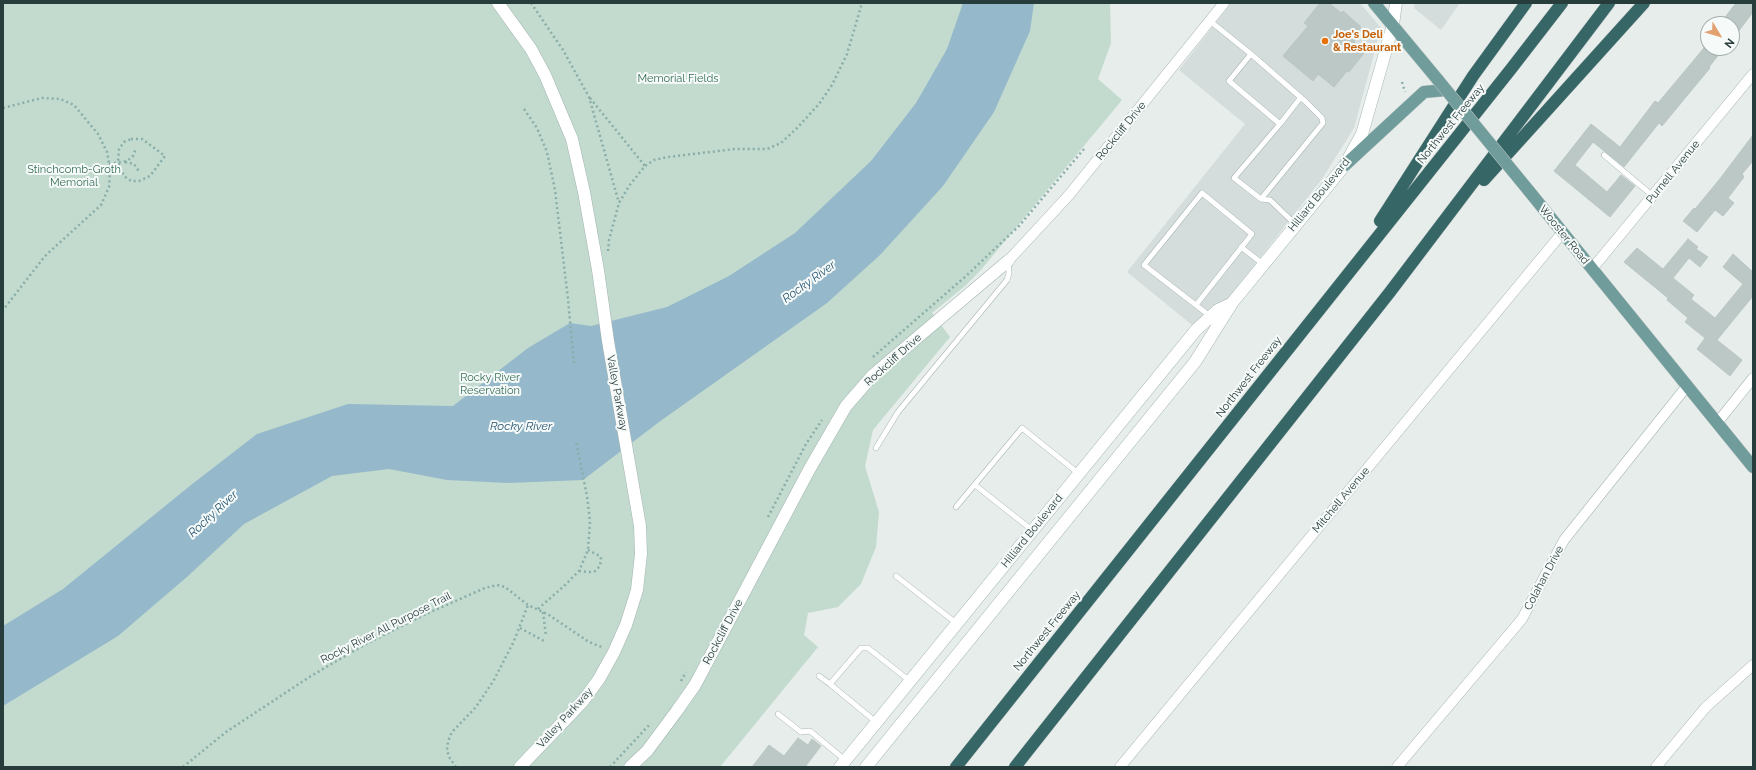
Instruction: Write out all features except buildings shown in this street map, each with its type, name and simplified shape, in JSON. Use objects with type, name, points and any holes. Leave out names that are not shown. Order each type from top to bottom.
[{"type":"highway","points":[[1347,274],[1473,76],[1526,3]]},
{"type":"highway","name":"Northwest Freeway","points":[[956,767],[1562,3]]},
{"type":"highway","points":[[1015,767],[1432,237],[1609,3]]},
{"type":"highway","points":[[1432,237],[1644,3]]},
{"type":"main road","name":"Valley Parkway","points":[[498,3],[530,48],[545,75],[572,139],[584,192],[598,270],[608,341],[640,526],[641,554],[637,590],[626,625],[614,652],[599,679],[583,701],[520,767]]},
{"type":"main road","name":"Wooster Road","points":[[1374,3],[1393,24],[1753,467]]},
{"type":"main road","name":"Hilliard Boulevard","points":[[866,767],[1196,362],[1232,303],[1295,224],[1345,165],[1362,134],[1393,24],[1396,3]]},
{"type":"main road","points":[[1345,165],[1424,92],[1446,90]]},
{"type":"main road","name":"Rockcliff Drive","points":[[630,767],[647,751],[695,684],[809,470],[846,406],[873,375],[1008,261]]},
{"type":"main road","name":"Hilliard Boulevard","points":[[843,764],[1196,330],[1218,310],[1232,303]]},
{"type":"street","name":"Rockcliff Drive","points":[[1008,261],[1069,195],[1224,3]]},
{"type":"street","name":"Purnell Avenue","points":[[1592,269],[1654,196],[1753,74]]},
{"type":"street","name":"Mitchell Avenue","points":[[1120,767],[1562,232]]},
{"type":"street","points":[[1717,422],[1753,378]]},
{"type":"street","name":"Colahan Drive","points":[[1397,767],[1522,619],[1564,540],[1687,386]]},
{"type":"street","points":[[1656,767],[1706,707],[1753,665]]},
{"type":"lane","points":[[1210,20],[1301,97],[1322,118],[1323,123],[1261,199]]},
{"type":"lane","points":[[1251,54],[1229,81],[1280,124]]},
{"type":"lane","points":[[1295,224],[1270,200],[1261,199],[1234,178],[1301,97]]},
{"type":"lane","points":[[1604,155],[1654,196]]},
{"type":"lane","points":[[1196,305],[1252,234],[1202,193],[1144,265],[1196,305],[1211,316]]},
{"type":"lane","points":[[1241,247],[1263,264]]},
{"type":"lane","points":[[876,448],[898,412],[1007,280],[1009,273],[1008,261]]},
{"type":"lane","points":[[956,507],[1022,428],[1079,474]]},
{"type":"lane","points":[[975,485],[1033,531]]},
{"type":"lane","points":[[896,576],[957,624]]},
{"type":"lane","points":[[830,684],[861,648],[868,648],[910,681]]},
{"type":"lane","points":[[819,676],[876,722]]},
{"type":"lane","points":[[778,714],[801,732],[810,731],[843,764]]},
{"type":"path","points":[[531,3],[560,46],[589,97],[645,166]]},
{"type":"path","points":[[608,254],[609,240],[619,203],[629,186],[645,166],[654,160],[735,149],[767,148],[781,143],[819,104],[832,85],[847,54],[862,3]]},
{"type":"path","points":[[1402,82],[1408,99]]},
{"type":"path","points":[[589,97],[619,203]]},
{"type":"path","points":[[3,108],[42,98],[60,99],[74,105],[98,134],[107,152],[109,164],[109,187],[101,205],[46,256],[3,310]]},
{"type":"path","points":[[524,109],[537,128],[547,152],[555,190],[574,364]]},
{"type":"path","points":[[131,139],[142,139],[165,156],[150,176],[140,181],[131,181],[124,176],[118,163],[119,149],[124,142],[131,139]]},
{"type":"path","points":[[125,162],[133,156],[136,148]]},
{"type":"path","points":[[109,164],[125,162],[134,164],[140,173]]},
{"type":"path","points":[[538,609],[579,571],[588,550],[590,521],[587,496],[576,441]]},
{"type":"path","points":[[579,571],[595,571],[600,566],[600,556],[588,550]]},
{"type":"path","name":"Rocky River All Purpose Trail","points":[[183,767],[226,732],[292,688],[364,645],[426,614],[485,588],[497,585],[505,587],[528,605],[543,612],[589,642],[607,649]]},
{"type":"path","points":[[456,767],[449,757],[447,750],[450,737],[485,695],[508,655],[528,605]]},
{"type":"path","points":[[543,612],[546,636]]},
{"type":"path","points":[[520,628],[544,641]]},
{"type":"shaded area","points":[[1223,3],[1360,3],[1381,28],[1354,128],[1322,179],[1226,301],[1192,325],[1127,272],[1245,124],[1179,70],[1228,7]]},
{"type":"shaded area","points":[[1415,3],[1460,3],[1441,30],[1414,8]]},
{"type":"green space","name":"Rocky River Reservation","points":[[3,3],[1110,3],[1111,43],[1098,79],[1122,100],[980,271],[965,286],[932,313],[950,337],[873,430],[865,466],[879,512],[876,547],[861,584],[838,607],[808,613],[804,635],[818,647],[720,767],[3,767]]},
{"type":"water","name":"Rocky River","points":[[963,3],[1034,3],[1030,31],[994,112],[943,186],[880,255],[827,303],[659,422],[583,480],[508,483],[447,480],[389,469],[332,476],[244,524],[188,576],[118,636],[3,706],[3,626],[63,589],[191,485],[257,434],[348,404],[453,406],[528,348],[570,323],[591,326],[667,307],[729,276],[795,233],[871,161],[916,103],[947,49]]},
{"type":"place","name":"Joe's Deli & Restaurant","points":[[1325,41]]},
{"type":"park label","name":"Memorial Fields","points":[[678,79]]},
{"type":"park label","name":"Stinchcomb-Groth Memorial","points":[[74,176]]}]
